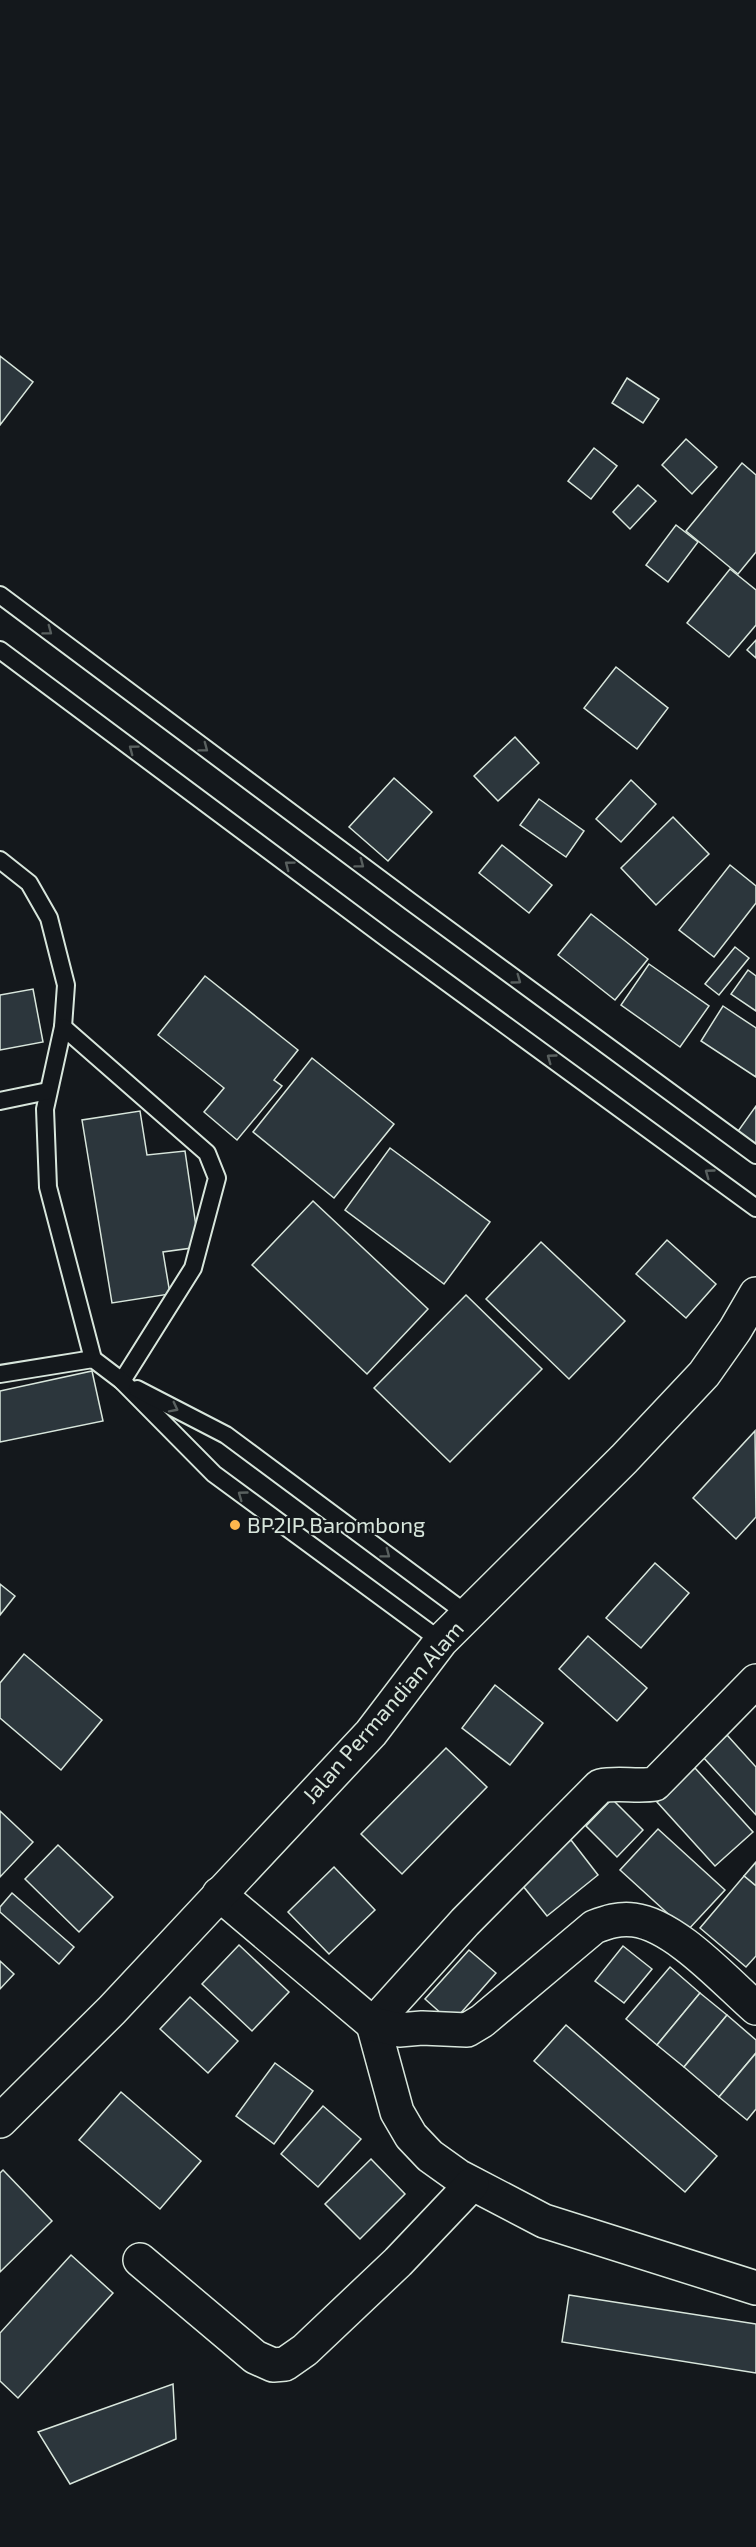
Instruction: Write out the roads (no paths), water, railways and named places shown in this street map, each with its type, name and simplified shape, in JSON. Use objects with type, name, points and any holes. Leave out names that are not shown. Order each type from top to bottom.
[{"type":"street","name":"Jalan Permandian Alam","points":[[0,2121],[112,2010],[371,1733],[441,1641],[624,1459],[704,1374],[735,1330],[756,1294]]},
{"type":"street","points":[[373,2024],[465,1922],[600,1786],[655,1784],[756,1681]]},
{"type":"street","points":[[219,1894],[373,2024],[399,2030],[422,2028],[467,2030],[482,2021],[594,1927],[615,1920],[636,1920],[672,1934],[756,2008]]},
{"type":"street","points":[[373,2024],[397,2112],[411,2136],[430,2156],[472,2184],[544,2221],[756,2288]]},
{"type":"street","points":[[141,2260],[255,2357],[273,2366],[285,2364],[305,2350],[398,2262],[472,2184]]},
{"type":"lane","points":[[0,595],[420,910],[756,1155]]},
{"type":"lane","points":[[0,650],[367,924],[756,1208]]},
{"type":"lane","points":[[0,860],[29,883],[49,918],[66,985],[63,1027],[45,1109],[48,1187],[93,1359],[122,1381],[214,1474],[441,1641]]},
{"type":"lane","points":[[63,1027],[207,1153],[216,1178],[193,1268],[122,1381]]},
{"type":"lane","points":[[0,1101],[48,1091]]},
{"type":"lane","points":[[0,1374],[93,1359]]},
{"type":"lane","points":[[122,1381],[226,1435],[467,1614]]},
{"type":"place","name":"BP2IP Barombong","points":[[235,1525]]}]
